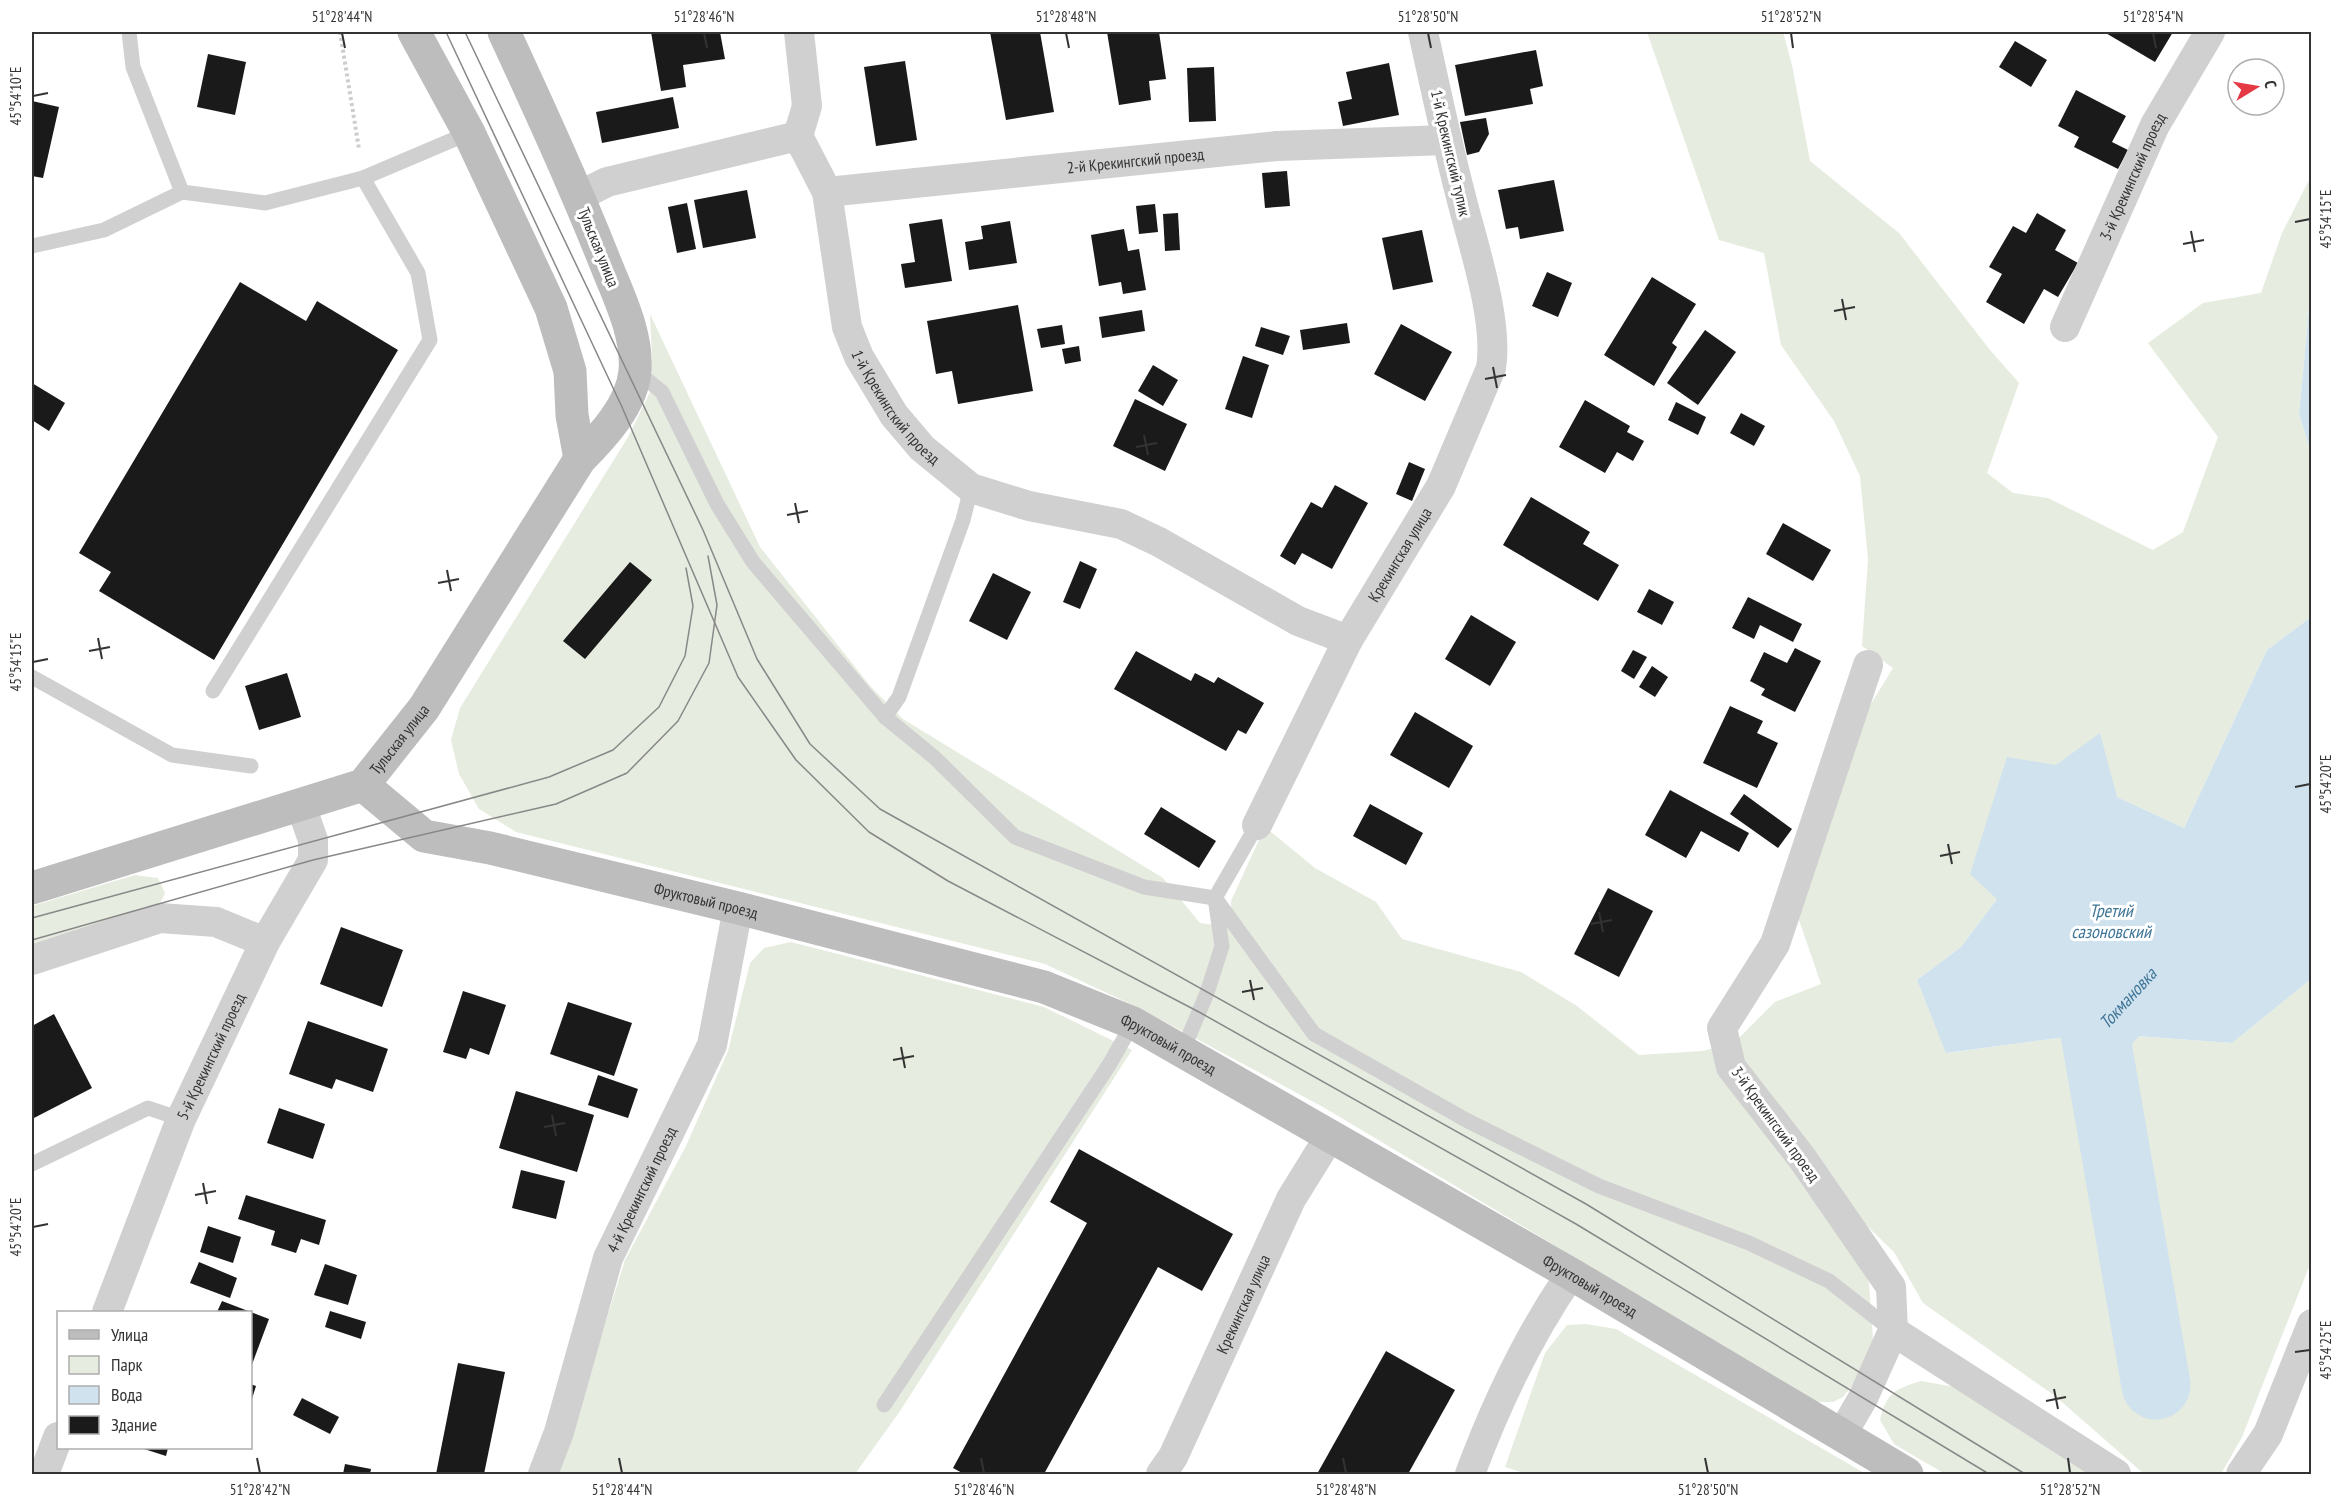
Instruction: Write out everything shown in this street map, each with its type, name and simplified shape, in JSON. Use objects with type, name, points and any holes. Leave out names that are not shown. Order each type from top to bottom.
[{"type":"street","points":[[414,32],[469,133],[551,308],[570,371],[572,415],[580,459]]},
{"type":"street","name":"Тульская улица","points":[[32,888],[302,806],[363,785],[424,708],[580,459],[601,438],[622,407],[635,370],[629,322],[579,196],[504,32]]},
{"type":"street","points":[[579,196],[607,182],[798,136],[807,106],[799,32]]},
{"type":"street","name":"1-й Крекингский тупик","points":[[1423,32],[1446,140],[1480,273]]},
{"type":"street","name":"3-й Крекингский проезд","points":[[2065,327],[2155,125],[2211,32]]},
{"type":"street","name":"1-й Крекингский проезд","points":[[798,136],[827,192],[847,327],[859,357],[894,415],[922,448],[971,488],[1029,506],[1121,524],[1159,542],[1298,621],[1348,640]]},
{"type":"street","name":"2-й Крекингский проезд","points":[[827,192],[1277,146],[1446,140]]},
{"type":"street","name":"Крекингская улица","points":[[1257,825],[1348,640],[1441,486],[1491,368],[1494,348],[1480,273]]},
{"type":"street","name":"3-й Крекингский проезд","points":[[1842,1436],[1863,1398],[1893,1331],[1892,1287],[1802,1158],[1731,1067],[1722,1028],[1775,944],[1868,665]]},
{"type":"street","name":"Фруктовый проезд","points":[[363,785],[424,836],[490,848],[738,908],[1044,987],[1133,1023],[1571,1274],[1907,1474]]},
{"type":"street","name":"5-й Крекингский проезд","points":[[106,1311],[181,1119],[265,942],[313,860],[313,840],[302,806]]},
{"type":"street","name":"4-й Крекингский проезд","points":[[543,1474],[559,1432],[608,1258],[712,1045],[738,908]]},
{"type":"street","points":[[32,960],[160,918],[216,922],[265,942]]},
{"type":"street","name":"Крекингская улица","points":[[1161,1474],[1173,1457],[1291,1199],[1330,1136]]},
{"type":"street","points":[[1470,1474],[1492,1414],[1548,1308],[1571,1274]]},
{"type":"street","points":[[2241,1474],[2268,1434],[2312,1324]]},
{"type":"street","points":[[1893,1331],[2116,1474]]},
{"type":"street","points":[[44,1474],[57,1440]]},
{"type":"lane","points":[[129,32],[133,67],[182,192]]},
{"type":"lane","points":[[32,246],[104,230],[182,192],[265,203],[363,177],[469,133]]},
{"type":"lane","points":[[213,691],[430,340],[417,273],[363,177]]},
{"type":"lane","points":[[635,370],[662,392],[717,504],[753,562],[885,717],[935,758],[1015,837],[1144,887],[1215,898],[1314,1034],[1466,1120],[1599,1186],[1749,1243],[1829,1281],[1893,1331]]},
{"type":"lane","points":[[885,717],[899,697],[963,519],[971,488]]},
{"type":"lane","points":[[32,677],[172,755],[250,766]]},
{"type":"lane","points":[[1183,1050],[1207,993],[1222,946],[1215,898],[1257,825]]},
{"type":"lane","points":[[885,1405],[1109,1065],[1133,1023]]},
{"type":"lane","points":[[32,1164],[148,1108],[181,1119]]},
{"type":"path","points":[[340,32],[363,177]]},
{"type":"green space","points":[[1647,32],[1783,32],[1792,65],[1810,161],[1899,233],[1990,350],[2019,383],[1987,473],[2013,493],[2048,498],[2153,550],[2183,532],[2218,437],[2148,343],[2203,303],[2261,293],[2282,233],[2310,178],[2309,309],[2299,414],[2311,452],[2311,617],[2267,650],[2184,828],[2117,797],[1997,899],[1961,947],[1917,980],[1947,1053],[2095,1033],[2232,1043],[2311,979],[2311,1262],[2242,1437],[2221,1474],[2143,1473],[2055,1396],[1923,1303],[1894,1252],[1834,1194],[1869,1283],[1873,1339],[1869,1364],[1843,1397],[1833,1402],[1817,1402],[1323,1107],[1141,1009],[1045,964],[516,832],[479,809],[459,774],[451,740],[460,708],[628,437],[651,390],[650,314],[760,547],[871,687],[903,719],[1163,878],[1200,923],[1231,927],[1231,901],[1265,827],[1315,868],[1376,902],[1402,939],[1521,972],[1577,1006],[1639,1055],[1702,1051],[1733,1044],[1775,1002],[1821,984],[1798,917],[1855,730],[1893,668],[1862,646],[1868,559],[1860,476],[1834,421],[1781,345],[1764,253],[1719,240]]},
{"type":"green space","points":[[135,875],[158,878],[165,893],[158,908],[32,947],[32,906]]},
{"type":"green space","points":[[791,942],[1044,1007],[1132,1050],[900,1411],[855,1474],[558,1474],[625,1260],[686,1146],[728,1051],[750,963],[764,948]]},
{"type":"green space","points":[[1586,1324],[1616,1329],[1866,1474],[1527,1474],[1505,1467],[1545,1353],[1567,1325]]},
{"type":"green space","points":[[1921,1381],[1955,1387],[2090,1474],[1945,1474],[1894,1444],[1880,1420],[1885,1404],[1893,1393]]},
{"type":"water","points":[[2311,167],[2311,452],[2299,414],[2309,309]]},
{"type":"water","name":"Третий сазоновский","points":[[2311,617],[2311,979],[2232,1043],[2095,1033],[1946,1053],[1917,980],[1961,947],[1997,899],[1970,874],[2007,757],[2056,765],[2100,733],[2117,797],[2184,828],[2267,650]]},
{"type":"building","points":[[651,32],[720,32],[725,59],[683,65],[686,87],[661,91]]},
{"type":"building","points":[[990,32],[1040,32],[1054,112],[1006,120]]},
{"type":"building","points":[[1107,32],[1159,32],[1166,79],[1149,81],[1151,100],[1119,105]]},
{"type":"building","points":[[2104,32],[2173,32],[2155,62]]},
{"type":"building","points":[[2015,41],[2047,60],[2031,87],[1999,67]]},
{"type":"building","points":[[1536,50],[1543,86],[1530,89],[1533,104],[1465,116],[1455,65]]},
{"type":"building","points":[[208,54],[246,62],[235,115],[197,107]]},
{"type":"building","points":[[905,61],[917,140],[876,146],[864,67]]},
{"type":"building","points":[[1389,63],[1399,115],[1343,126],[1338,102],[1352,99],[1346,72]]},
{"type":"building","points":[[1214,67],[1216,121],[1189,122],[1187,68]]},
{"type":"building","points":[[2076,90],[2126,116],[2112,142],[2128,150],[2118,169],[2074,147],[2079,137],[2058,126]]},
{"type":"building","points":[[673,97],[679,128],[602,143],[596,112]]},
{"type":"building","points":[[32,101],[59,107],[43,178],[32,176]]},
{"type":"building","points":[[1486,118],[1489,134],[1479,152],[1467,155],[1460,122]]},
{"type":"building","points":[[1287,171],[1290,206],[1265,208],[1262,173]]},
{"type":"building","points":[[1554,180],[1564,231],[1520,239],[1518,227],[1506,229],[1498,190]]},
{"type":"building","points":[[747,190],[756,238],[703,248],[694,200]]},
{"type":"building","points":[[687,203],[696,249],[677,253],[668,207]]},
{"type":"building","points":[[1155,204],[1158,232],[1139,234],[1136,206]]},
{"type":"building","points":[[1178,213],[1180,250],[1165,251],[1163,214]]},
{"type":"building","points":[[2037,213],[2066,230],[2055,250],[2078,263],[2058,297],[2044,289],[2024,324],[1986,302],[2002,274],[1989,267],[2013,226],[2026,233]]},
{"type":"building","points":[[942,219],[952,281],[905,288],[901,264],[915,262],[909,224]]},
{"type":"building","points":[[1010,221],[1017,263],[969,270],[965,242],[983,239],[981,226]]},
{"type":"building","points":[[1124,229],[1128,251],[1139,249],[1146,290],[1123,294],[1121,282],[1099,286],[1091,235]]},
{"type":"building","points":[[1422,230],[1433,282],[1393,290],[1382,238]]},
{"type":"building","points":[[1547,272],[1572,283],[1558,317],[1532,306]]},
{"type":"building","points":[[1652,277],[1696,304],[1672,343],[1677,347],[1654,386],[1604,355]]},
{"type":"building","points":[[240,282],[306,321],[317,301],[398,350],[214,660],[99,591],[111,572],[79,553]]},
{"type":"building","points":[[1018,305],[1033,391],[958,404],[952,371],[936,374],[927,321]]},
{"type":"building","points":[[1142,310],[1145,331],[1102,338],[1099,317]]},
{"type":"building","points":[[1347,323],[1350,343],[1303,350],[1300,330]]},
{"type":"building","points":[[1401,324],[1452,352],[1425,401],[1374,374]]},
{"type":"building","points":[[1062,325],[1065,344],[1041,348],[1037,329]]},
{"type":"building","points":[[1261,327],[1290,336],[1283,355],[1255,346]]},
{"type":"building","points":[[1705,330],[1736,352],[1698,405],[1667,383]]},
{"type":"building","points":[[1079,346],[1081,361],[1065,364],[1062,349]]},
{"type":"building","points":[[1243,356],[1269,365],[1252,418],[1225,409]]},
{"type":"building","points":[[1153,365],[1178,380],[1163,406],[1138,391]]},
{"type":"building","points":[[32,383],[65,403],[49,431],[32,420]]},
{"type":"building","points":[[1135,399],[1187,424],[1165,471],[1113,446]]},
{"type":"building","points":[[1585,400],[1630,426],[1627,432],[1644,441],[1633,461],[1617,452],[1605,473],[1559,447]]},
{"type":"building","points":[[1676,402],[1706,417],[1698,435],[1668,420]]},
{"type":"building","points":[[1741,413],[1765,426],[1754,446],[1730,433]]},
{"type":"building","points":[[1409,462],[1425,469],[1412,501],[1396,494]]},
{"type":"building","points":[[1335,485],[1368,503],[1332,569],[1302,553],[1295,565],[1280,556],[1311,502],[1322,508]]},
{"type":"building","points":[[1531,497],[1590,532],[1583,544],[1619,565],[1598,601],[1503,545]]},
{"type":"building","points":[[1783,523],[1831,550],[1813,581],[1766,554]]},
{"type":"building","points":[[1080,561],[1097,569],[1080,609],[1063,602]]},
{"type":"building","points":[[630,562],[652,580],[585,659],[563,641]]},
{"type":"building","points":[[993,573],[1031,592],[1007,640],[969,621]]},
{"type":"building","points":[[1649,589],[1674,602],[1662,625],[1637,612]]},
{"type":"building","points":[[1748,597],[1802,624],[1793,642],[1760,625],[1754,639],[1732,628]]},
{"type":"building","points":[[1471,615],[1516,642],[1490,686],[1445,659]]},
{"type":"building","points":[[1795,648],[1821,661],[1795,712],[1761,695],[1765,689],[1750,681],[1764,652],[1787,663]]},
{"type":"building","points":[[1633,650],[1647,657],[1634,679],[1621,671]]},
{"type":"building","points":[[1136,651],[1191,681],[1195,673],[1214,683],[1218,677],[1264,703],[1246,734],[1238,730],[1226,751],[1114,689]]},
{"type":"building","points":[[1652,666],[1668,677],[1655,697],[1639,687]]},
{"type":"building","points":[[287,673],[301,717],[259,730],[245,686]]},
{"type":"building","points":[[1730,706],[1763,721],[1757,733],[1778,743],[1757,788],[1703,763]]},
{"type":"building","points":[[1415,712],[1473,746],[1449,788],[1390,755]]},
{"type":"building","points":[[1670,790],[1749,833],[1739,852],[1701,831],[1686,858],[1645,835]]},
{"type":"building","points":[[1744,794],[1792,829],[1778,848],[1730,814]]},
{"type":"building","points":[[1370,804],[1423,833],[1406,865],[1353,836]]},
{"type":"building","points":[[1161,807],[1216,841],[1199,868],[1144,834]]},
{"type":"building","points":[[1608,888],[1653,911],[1619,977],[1574,954]]},
{"type":"building","points":[[341,927],[403,950],[382,1007],[320,984]]},
{"type":"building","points":[[463,991],[506,1005],[489,1055],[470,1048],[466,1059],[443,1052]]},
{"type":"building","points":[[568,1002],[632,1023],[614,1076],[550,1054]]},
{"type":"building","points":[[54,1014],[92,1088],[32,1119],[32,1026]]},
{"type":"building","points":[[308,1021],[388,1049],[373,1092],[336,1079],[332,1089],[289,1074]]},
{"type":"building","points":[[598,1075],[638,1089],[628,1118],[588,1105]]},
{"type":"building","points":[[516,1091],[594,1115],[577,1172],[499,1148]]},
{"type":"building","points":[[279,1108],[325,1124],[313,1159],[267,1143]]},
{"type":"building","points":[[1079,1149],[1233,1234],[1202,1291],[1158,1267],[1044,1474],[964,1474],[953,1468],[1087,1223],[1050,1202]]},
{"type":"building","points":[[521,1170],[565,1181],[556,1219],[512,1208]]},
{"type":"building","points":[[246,1195],[326,1220],[319,1245],[301,1239],[296,1253],[271,1245],[275,1231],[238,1219]]},
{"type":"building","points":[[208,1226],[241,1237],[233,1263],[200,1252]]},
{"type":"building","points":[[199,1262],[237,1278],[230,1298],[190,1283]]},
{"type":"building","points":[[325,1264],[357,1275],[348,1305],[314,1295]]},
{"type":"building","points":[[222,1301],[248,1311],[217,1311]]},
{"type":"building","points":[[330,1311],[366,1322],[361,1339],[325,1327]]},
{"type":"building","points":[[252,1312],[269,1319],[252,1364]]},
{"type":"building","points":[[1386,1351],[1455,1390],[1408,1474],[1317,1474]]},
{"type":"building","points":[[458,1363],[505,1372],[484,1474],[436,1474]]},
{"type":"building","points":[[252,1385],[256,1386],[252,1399]]},
{"type":"building","points":[[302,1398],[339,1417],[330,1434],[293,1415]]},
{"type":"building","points":[[144,1449],[168,1449],[166,1456]]},
{"type":"building","points":[[345,1464],[371,1469],[370,1474],[343,1474]]},
{"type":"waterway","name":"Токмановка","points":[[2156,1385],[2095,1033],[2160,962]]},
{"type":"tram line","points":[[446,32],[622,407],[738,677],[796,760],[869,832],[948,881],[1199,1012],[1576,1224],[1989,1474]]},
{"type":"tram line","points":[[465,32],[703,530],[757,659],[810,744],[880,809],[1586,1204],[2025,1474]]},
{"type":"tram line","points":[[32,940],[313,860],[556,804],[627,773],[678,721],[709,663],[717,605],[708,556]]},
{"type":"tram line","points":[[32,918],[549,777],[613,750],[659,707],[685,656],[693,606],[686,568]]}]
